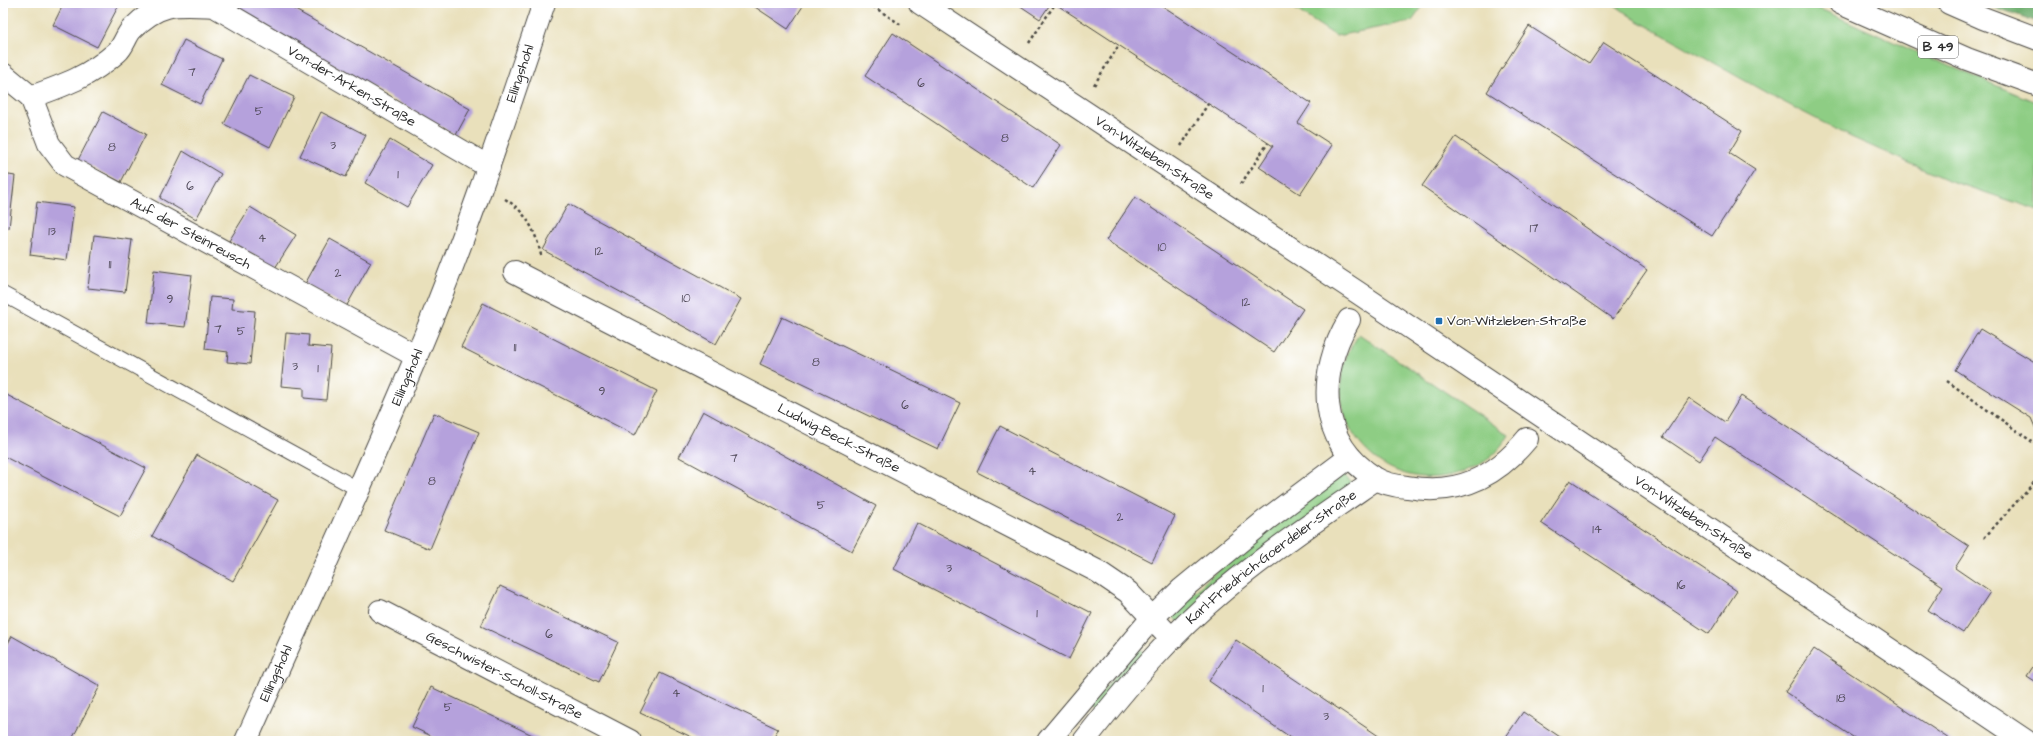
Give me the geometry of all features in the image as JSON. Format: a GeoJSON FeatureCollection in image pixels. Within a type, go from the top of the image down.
{"type":"FeatureCollection","features":[{"type":"Feature","properties":{"kind":"main road","name":"Ellingshohl"},"geometry":{"type":"LineString","coordinates":[[246,741],[416,356],[460,246],[489,167],[544,3]]}},
{"type":"Feature","properties":{"kind":"main road","name":"Von-Witzleben-Straße"},"geometry":{"type":"LineString","coordinates":[[920,3],[1357,292],[2026,741]]}},
{"type":"Feature","properties":{"kind":"main road","name":"B 49"},"geometry":{"type":"LineString","coordinates":[[1840,3],[1967,60],[2038,85]]}},
{"type":"Feature","properties":{"kind":"main road"},"geometry":{"type":"LineString","coordinates":[[1949,3],[2038,39]]}},
{"type":"Feature","properties":{"kind":"main road","name":"Von-der-Arken-Straße"},"geometry":{"type":"LineString","coordinates":[[31,97],[74,81],[93,70],[119,50],[131,30],[151,12],[178,4],[211,4],[489,167]]}},
{"type":"Feature","properties":{"kind":"main road","name":"Auf der Steinreusch"},"geometry":{"type":"LineString","coordinates":[[3,74],[31,97],[49,144],[65,165],[416,356]]}},
{"type":"Feature","properties":{"kind":"main road","name":"Ludwig-Beck-Straße"},"geometry":{"type":"LineString","coordinates":[[515,272],[1097,571],[1128,592],[1152,618]]}},
{"type":"Feature","properties":{"kind":"main road","name":"Karl-Friedrich-Goerdeler-Straße"},"geometry":{"type":"LineString","coordinates":[[1349,320],[1334,348],[1326,385],[1332,425],[1340,443],[1350,457],[1376,479],[1394,485],[1414,488],[1449,488],[1467,484],[1498,469],[1511,458],[1527,440]]}},
{"type":"Feature","properties":{"kind":"main road"},"geometry":{"type":"LineString","coordinates":[[1059,737],[1152,618],[1182,589],[1225,553],[1350,457]]}},
{"type":"Feature","properties":{"kind":"main road","name":"Karl-Friedrich-Goerdeler-Straße"},"geometry":{"type":"LineString","coordinates":[[1084,741],[1147,664],[1223,590],[1290,539],[1376,479]]}},
{"type":"Feature","properties":{"kind":"main road","name":"Geschwister-Scholl-Straße"},"geometry":{"type":"LineString","coordinates":[[380,611],[630,741]]}},
{"type":"Feature","properties":{"kind":"main road"},"geometry":{"type":"LineString","coordinates":[[1152,618],[1172,639]]}},
{"type":"Feature","properties":{"kind":"lane"},"geometry":{"type":"LineString","coordinates":[[3,294],[358,489]]}},
{"type":"Feature","properties":{"kind":"path"},"geometry":{"type":"LineString","coordinates":[[1027,46],[1055,4]]}},
{"type":"Feature","properties":{"kind":"path"},"geometry":{"type":"LineString","coordinates":[[1092,89],[1119,45]]}},
{"type":"Feature","properties":{"kind":"path"},"geometry":{"type":"LineString","coordinates":[[1180,148],[1208,104]]}},
{"type":"Feature","properties":{"kind":"path"},"geometry":{"type":"LineString","coordinates":[[1239,187],[1268,143]]}},
{"type":"Feature","properties":{"kind":"path"},"geometry":{"type":"LineString","coordinates":[[504,198],[514,204],[532,225],[542,262]]}},
{"type":"Feature","properties":{"kind":"path"},"geometry":{"type":"LineString","coordinates":[[1947,381],[2038,446]]}},
{"type":"Feature","properties":{"kind":"path"},"geometry":{"type":"LineString","coordinates":[[1984,538],[2038,478]]}},
{"type":"Feature","properties":{"kind":"green space"},"geometry":{"type":"Polygon","coordinates":[[[1286,3],[1425,3],[1412,21],[1336,36],[1286,3]]]}},
{"type":"Feature","properties":{"kind":"green space"},"geometry":{"type":"Polygon","coordinates":[[[1612,3],[1807,3],[1909,49],[2038,103],[2038,210],[1945,179],[1851,137],[1774,97],[1633,18],[1612,3]]]}},
{"type":"Feature","properties":{"kind":"green space"},"geometry":{"type":"Polygon","coordinates":[[[1986,3],[2038,3],[2038,22],[1992,6],[1986,3]]]}},
{"type":"Feature","properties":{"kind":"green space"},"geometry":{"type":"Polygon","coordinates":[[[1359,334],[1509,435],[1505,442],[1491,457],[1472,468],[1438,477],[1411,475],[1388,467],[1368,452],[1353,432],[1343,409],[1341,383],[1347,355],[1359,334]]]}},
{"type":"Feature","properties":{"kind":"green space"},"geometry":{"type":"Polygon","coordinates":[[[1343,474],[1352,483],[1179,623],[1171,615],[1211,576],[1343,474]]]}},
{"type":"Feature","properties":{"kind":"green space"},"geometry":{"type":"Polygon","coordinates":[[[1138,648],[1147,655],[1096,715],[1089,708],[1138,648]]]}},
{"type":"Feature","properties":{"kind":"building"},"geometry":{"type":"Polygon","coordinates":[[[64,3],[120,3],[97,47],[53,25],[64,3]]]}},
{"type":"Feature","properties":{"kind":"building"},"geometry":{"type":"Polygon","coordinates":[[[223,3],[283,3],[470,109],[456,135],[223,3]]]}},
{"type":"Feature","properties":{"kind":"building"},"geometry":{"type":"Polygon","coordinates":[[[749,3],[805,3],[788,29],[749,3]]]}},
{"type":"Feature","properties":{"kind":"building"},"geometry":{"type":"Polygon","coordinates":[[[1016,3],[1051,3],[1040,19],[1016,3]]]}},
{"type":"Feature","properties":{"kind":"building"},"geometry":{"type":"Polygon","coordinates":[[[1054,3],[1158,3],[1311,103],[1298,123],[1332,145],[1300,194],[1259,167],[1273,146],[1054,3]]]}},
{"type":"Feature","properties":{"kind":"building"},"geometry":{"type":"Polygon","coordinates":[[[1529,26],[1589,64],[1604,42],[1742,131],[1729,153],[1755,170],[1712,236],[1487,92],[1529,26]]]}},
{"type":"Feature","properties":{"kind":"building"},"geometry":{"type":"Polygon","coordinates":[[[893,33],[1061,145],[1033,188],[865,76],[893,33]]]}},
{"type":"Feature","properties":{"kind":"building"},"geometry":{"type":"Polygon","coordinates":[[[184,40],[222,59],[200,104],[162,85],[184,40]]]}},
{"type":"Feature","properties":{"kind":"building"},"geometry":{"type":"Polygon","coordinates":[[[249,75],[294,97],[270,147],[224,124],[249,75]]]}},
{"type":"Feature","properties":{"kind":"building"},"geometry":{"type":"Polygon","coordinates":[[[103,112],[146,134],[121,182],[78,160],[103,112]]]}},
{"type":"Feature","properties":{"kind":"building"},"geometry":{"type":"Polygon","coordinates":[[[321,112],[366,135],[346,177],[300,156],[321,112]]]}},
{"type":"Feature","properties":{"kind":"building"},"geometry":{"type":"Polygon","coordinates":[[[1456,137],[1647,270],[1613,319],[1422,186],[1456,137]]]}},
{"type":"Feature","properties":{"kind":"building"},"geometry":{"type":"Polygon","coordinates":[[[390,140],[432,165],[407,207],[365,183],[390,140]]]}},
{"type":"Feature","properties":{"kind":"building"},"geometry":{"type":"Polygon","coordinates":[[[183,151],[221,174],[196,219],[160,198],[183,151]]]}},
{"type":"Feature","properties":{"kind":"building"},"geometry":{"type":"Polygon","coordinates":[[[3,174],[15,176],[9,228],[3,227],[3,174]]]}},
{"type":"Feature","properties":{"kind":"building"},"geometry":{"type":"Polygon","coordinates":[[[1135,197],[1303,309],[1274,352],[1106,240],[1135,197]]]}},
{"type":"Feature","properties":{"kind":"building"},"geometry":{"type":"Polygon","coordinates":[[[37,202],[74,207],[67,260],[30,255],[37,202]]]}},
{"type":"Feature","properties":{"kind":"building"},"geometry":{"type":"Polygon","coordinates":[[[568,204],[741,299],[716,344],[543,250],[568,204]]]}},
{"type":"Feature","properties":{"kind":"building"},"geometry":{"type":"Polygon","coordinates":[[[250,207],[296,235],[275,268],[229,241],[250,207]]]}},
{"type":"Feature","properties":{"kind":"building"},"geometry":{"type":"Polygon","coordinates":[[[94,235],[132,240],[125,292],[88,288],[94,235]]]}},
{"type":"Feature","properties":{"kind":"building"},"geometry":{"type":"Polygon","coordinates":[[[330,239],[371,262],[346,307],[305,284],[330,239]]]}},
{"type":"Feature","properties":{"kind":"building"},"geometry":{"type":"Polygon","coordinates":[[[154,270],[192,275],[185,327],[148,323],[154,270]]]}},
{"type":"Feature","properties":{"kind":"building"},"geometry":{"type":"Polygon","coordinates":[[[210,297],[233,299],[232,309],[255,311],[250,364],[227,362],[228,352],[205,349],[210,297]]]}},
{"type":"Feature","properties":{"kind":"building"},"geometry":{"type":"Polygon","coordinates":[[[483,303],[657,391],[635,435],[461,347],[483,303]]]}},
{"type":"Feature","properties":{"kind":"building"},"geometry":{"type":"Polygon","coordinates":[[[782,317],[960,403],[938,449],[760,364],[782,317]]]}},
{"type":"Feature","properties":{"kind":"building"},"geometry":{"type":"Polygon","coordinates":[[[1980,329],[2038,364],[2038,434],[2031,418],[1955,370],[1980,329]]]}},
{"type":"Feature","properties":{"kind":"building"},"geometry":{"type":"Polygon","coordinates":[[[286,333],[309,335],[308,346],[331,348],[326,400],[304,398],[304,388],[281,386],[286,333]]]}},
{"type":"Feature","properties":{"kind":"building"},"geometry":{"type":"Polygon","coordinates":[[[3,393],[146,468],[120,516],[3,456],[3,393]]]}},
{"type":"Feature","properties":{"kind":"building"},"geometry":{"type":"Polygon","coordinates":[[[1741,396],[1969,546],[1955,568],[1990,592],[1963,633],[1928,610],[1943,586],[1715,437],[1699,461],[1663,437],[1689,398],[1725,422],[1741,396]]]}},
{"type":"Feature","properties":{"kind":"building"},"geometry":{"type":"Polygon","coordinates":[[[703,411],[876,506],[852,551],[679,457],[703,411]]]}},
{"type":"Feature","properties":{"kind":"building"},"geometry":{"type":"Polygon","coordinates":[[[434,413],[479,432],[430,549],[384,530],[434,413]]]}},
{"type":"Feature","properties":{"kind":"building"},"geometry":{"type":"Polygon","coordinates":[[[1000,426],[1175,516],[1152,562],[977,472],[1000,426]]]}},
{"type":"Feature","properties":{"kind":"building"},"geometry":{"type":"Polygon","coordinates":[[[197,455],[278,500],[233,581],[152,536],[197,455]]]}},
{"type":"Feature","properties":{"kind":"building"},"geometry":{"type":"Polygon","coordinates":[[[1570,480],[1737,591],[1709,634],[1541,523],[1570,480]]]}},
{"type":"Feature","properties":{"kind":"building"},"geometry":{"type":"Polygon","coordinates":[[[917,523],[1092,613],[1069,659],[894,569],[917,523]]]}},
{"type":"Feature","properties":{"kind":"building"},"geometry":{"type":"Polygon","coordinates":[[[500,586],[618,642],[599,682],[481,626],[500,586]]]}},
{"type":"Feature","properties":{"kind":"building"},"geometry":{"type":"Polygon","coordinates":[[[12,636],[100,686],[71,741],[3,741],[3,653],[12,636]]]}},
{"type":"Feature","properties":{"kind":"building"},"geometry":{"type":"Polygon","coordinates":[[[1236,640],[1386,741],[1296,741],[1290,737],[1209,681],[1236,640]]]}},
{"type":"Feature","properties":{"kind":"building"},"geometry":{"type":"Polygon","coordinates":[[[1814,649],[1952,741],[1859,741],[1785,692],[1814,649]]]}},
{"type":"Feature","properties":{"kind":"building"},"geometry":{"type":"Polygon","coordinates":[[[2038,659],[2038,683],[2027,676],[2038,659]]]}},
{"type":"Feature","properties":{"kind":"building"},"geometry":{"type":"Polygon","coordinates":[[[660,673],[778,729],[772,741],[700,741],[640,713],[660,673]]]}},
{"type":"Feature","properties":{"kind":"building"},"geometry":{"type":"Polygon","coordinates":[[[431,687],[545,741],[442,741],[412,727],[431,687]]]}},
{"type":"Feature","properties":{"kind":"building"},"geometry":{"type":"Polygon","coordinates":[[[1523,712],[1566,741],[1503,741],[1523,712]]]}},
{"type":"Feature","properties":{"kind":"place","name":"Von-Witzleben-Straße"},"geometry":{"type":"Point","coordinates":[1439,321]}}]}
